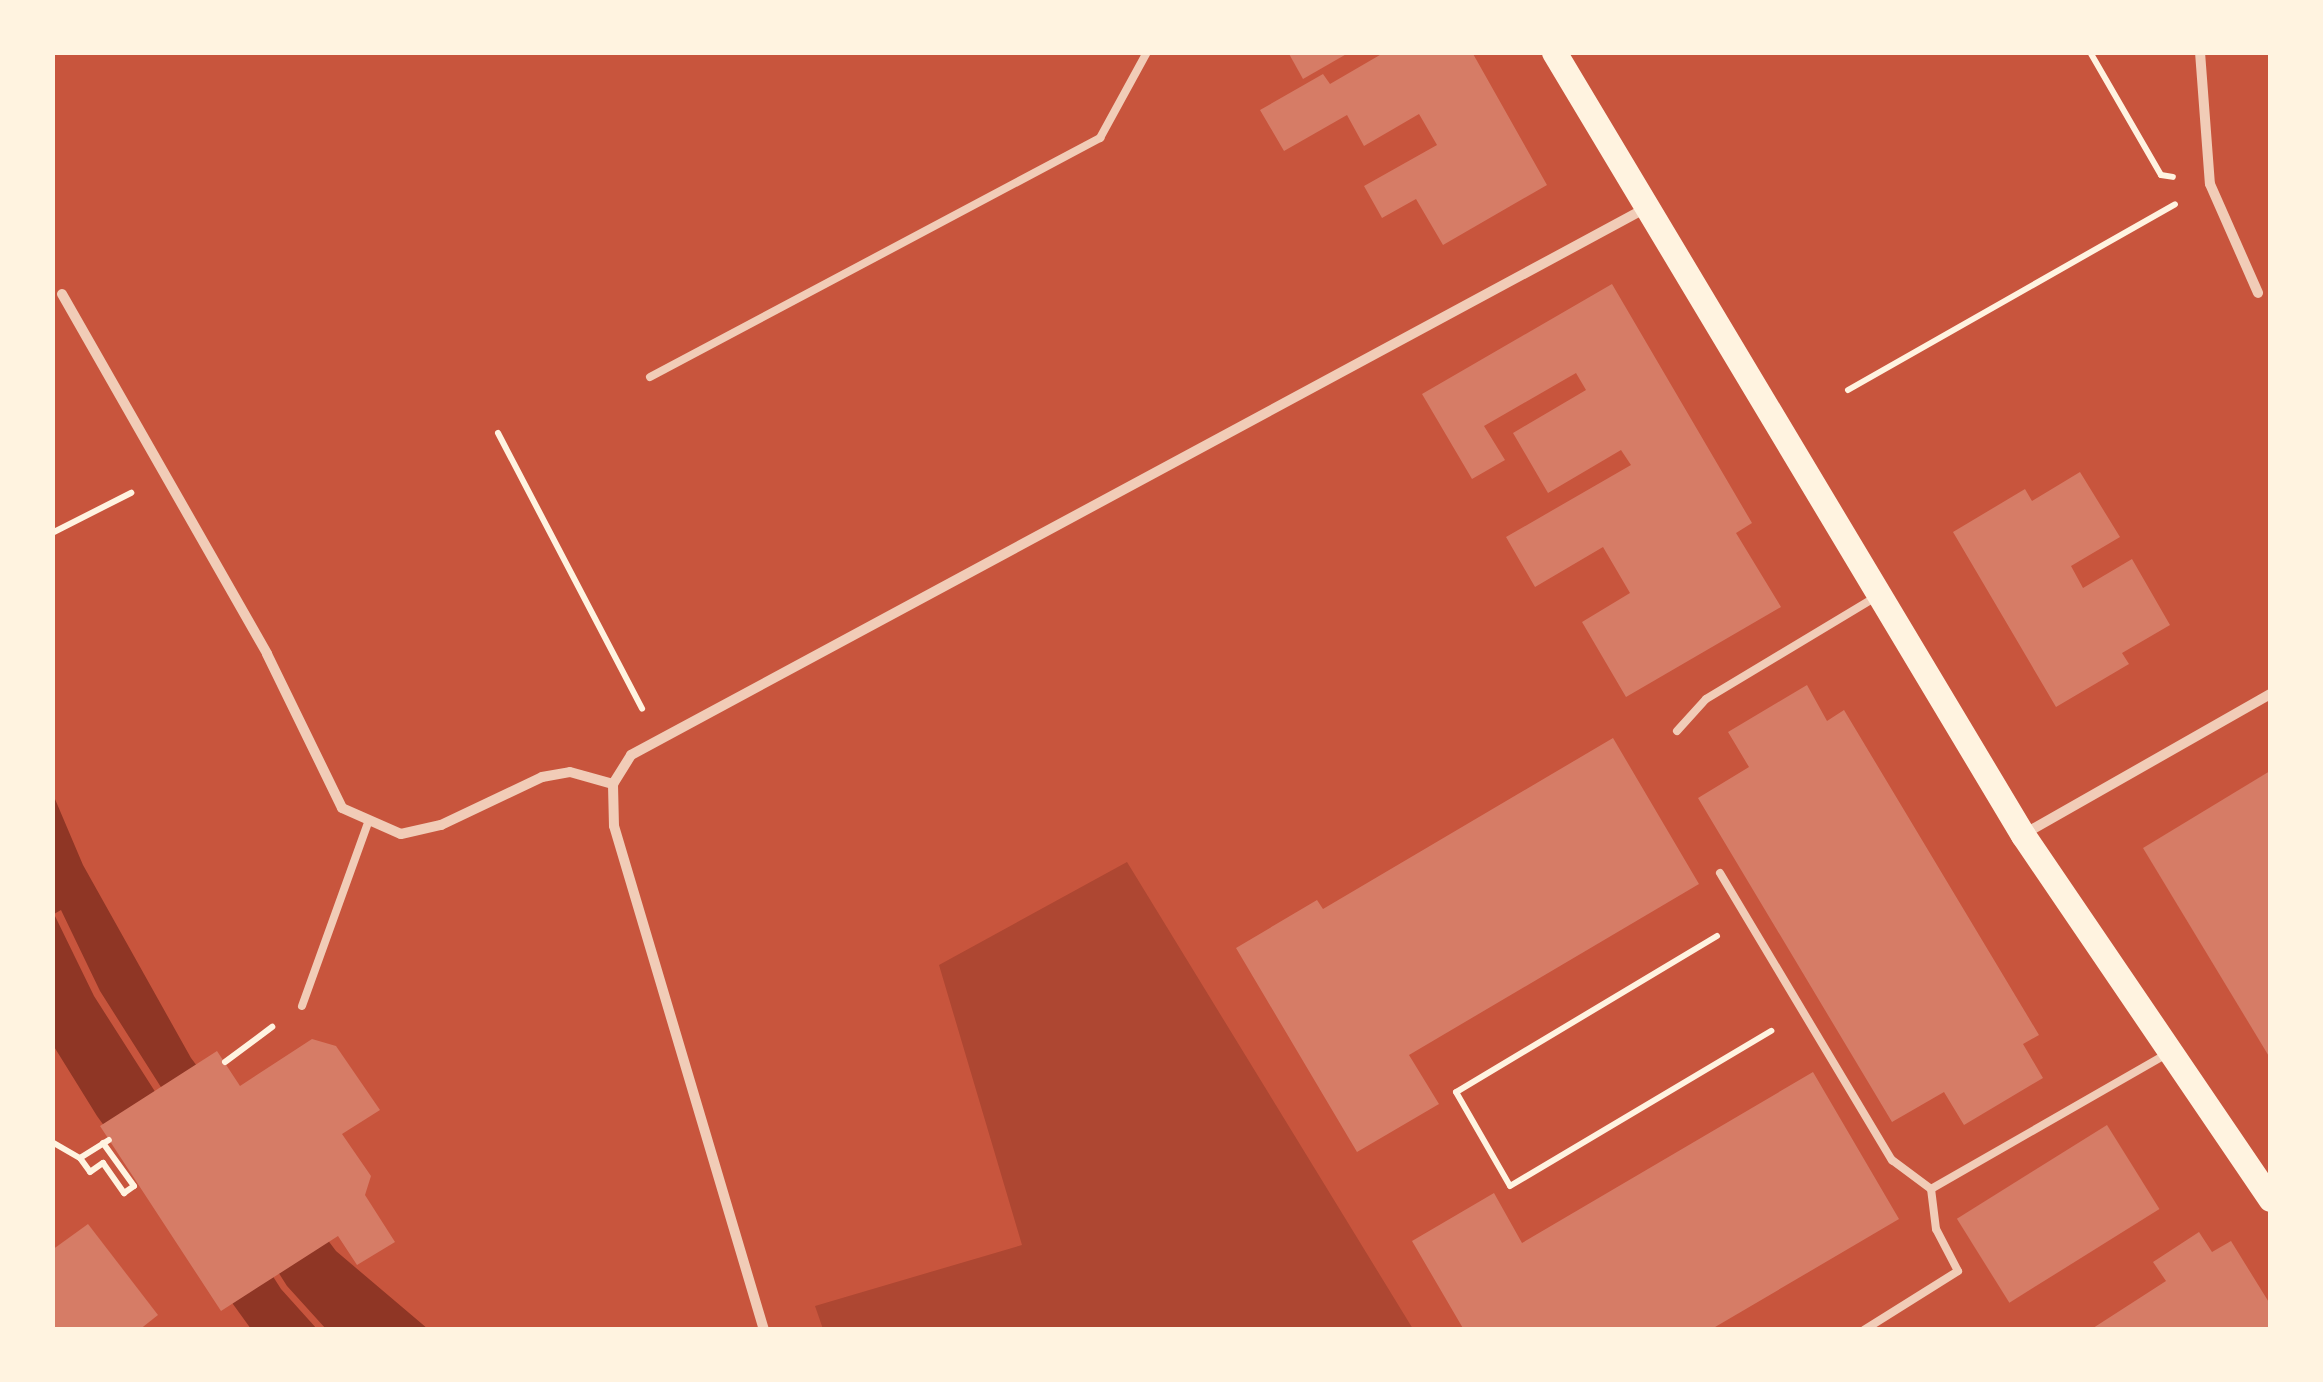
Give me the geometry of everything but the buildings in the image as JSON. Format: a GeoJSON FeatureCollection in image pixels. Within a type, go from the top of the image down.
{"type":"FeatureCollection","features":[{"type":"Feature","properties":{"kind":"main road"},"geometry":{"type":"LineString","coordinates":[[1554,52],[1644,209],[2023,835],[2270,1200]]}},
{"type":"Feature","properties":{"kind":"street"},"geometry":{"type":"LineString","coordinates":[[2200,52],[2210,184],[2258,293]]}},
{"type":"Feature","properties":{"kind":"street"},"geometry":{"type":"LineString","coordinates":[[764,1330],[632,898],[614,826],[613,784],[631,755],[1644,209]]}},
{"type":"Feature","properties":{"kind":"street"},"geometry":{"type":"LineString","coordinates":[[62,294],[168,474],[342,808],[368,823],[401,834],[441,825],[542,777],[570,772],[613,784]]}},
{"type":"Feature","properties":{"kind":"street"},"geometry":{"type":"LineString","coordinates":[[2023,835],[2270,694]]}},
{"type":"Feature","properties":{"kind":"lane"},"geometry":{"type":"LineString","coordinates":[[650,378],[1100,138],[1147,52]]}},
{"type":"Feature","properties":{"kind":"lane"},"geometry":{"type":"LineString","coordinates":[[1677,732],[1706,699],[1878,596]]}},
{"type":"Feature","properties":{"kind":"lane"},"geometry":{"type":"LineString","coordinates":[[302,1006],[368,823]]}},
{"type":"Feature","properties":{"kind":"lane"},"geometry":{"type":"LineString","coordinates":[[1720,872],[1892,1160],[1931,1189],[1936,1229],[1958,1271],[1864,1330]]}},
{"type":"Feature","properties":{"kind":"lane"},"geometry":{"type":"LineString","coordinates":[[1931,1189],[2169,1052]]}},
{"type":"Feature","properties":{"kind":"path"},"geometry":{"type":"LineString","coordinates":[[2090,52],[2160,174],[2210,184]]}},
{"type":"Feature","properties":{"kind":"path"},"geometry":{"type":"LineString","coordinates":[[1848,390],[2210,184]]}},
{"type":"Feature","properties":{"kind":"path"},"geometry":{"type":"LineString","coordinates":[[498,434],[656,742]]}},
{"type":"Feature","properties":{"kind":"path"},"geometry":{"type":"LineString","coordinates":[[52,532],[168,474]]}},
{"type":"Feature","properties":{"kind":"path"},"geometry":{"type":"LineString","coordinates":[[1748,918],[1456,1092],[1510,1186],[1805,1011]]}},
{"type":"Feature","properties":{"kind":"path"},"geometry":{"type":"LineString","coordinates":[[225,1062],[302,1006]]}},
{"type":"Feature","properties":{"kind":"path"},"geometry":{"type":"LineString","coordinates":[[52,1142],[80,1158],[90,1172],[103,1163],[124,1193],[134,1186],[106,1141],[80,1158]]}},
{"type":"Feature","properties":{"kind":"shaded area"},"geometry":{"type":"Polygon","coordinates":[[[52,792],[83,865],[191,1058],[336,1251],[428,1329],[326,1329],[287,1286],[100,991],[61,910],[54,914],[94,996],[281,1289],[317,1329],[251,1329],[97,1116],[53,1045],[52,792]]]}},
{"type":"Feature","properties":{"kind":"shaded area"},"geometry":{"type":"Polygon","coordinates":[[[1127,862],[1413,1329],[823,1329],[815,1306],[1022,1245],[939,965],[1127,862]]]}}]}
